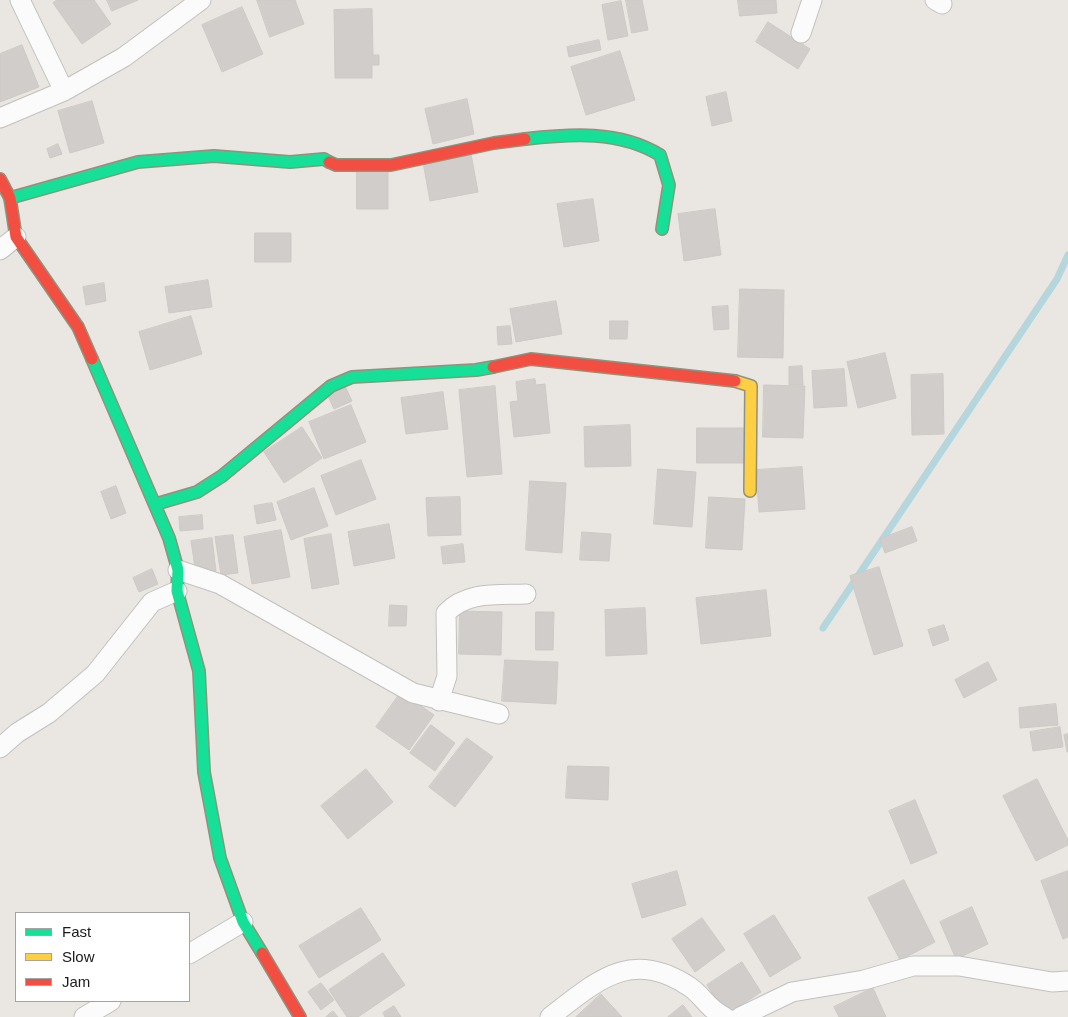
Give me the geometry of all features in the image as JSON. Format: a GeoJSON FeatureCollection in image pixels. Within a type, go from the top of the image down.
{"type":"FeatureCollection","features":[{"type":"Feature","properties":{"kind":"street"},"geometry":{"type":"LineString","coordinates":[[20,0],[64,91]]}},
{"type":"Feature","properties":{"kind":"street"},"geometry":{"type":"LineString","coordinates":[[0,118],[64,91],[124,56],[201,0]]}},
{"type":"Feature","properties":{"kind":"street"},"geometry":{"type":"LineString","coordinates":[[801,33],[812,0]]}},
{"type":"Feature","properties":{"kind":"street"},"geometry":{"type":"LineString","coordinates":[[10,198],[138,162],[214,156],[290,162],[324,160],[336,165],[391,165],[494,143],[545,136],[606,135],[644,145],[660,154],[670,185],[662,229]]}},
{"type":"Feature","properties":{"kind":"street"},"geometry":{"type":"LineString","coordinates":[[0,179],[10,198],[16,237],[78,327],[156,504],[169,538],[178,570],[177,591],[199,672],[204,772],[220,858],[243,922],[300,1017]]}},
{"type":"Feature","properties":{"kind":"street"},"geometry":{"type":"LineString","coordinates":[[0,250],[16,237]]}},
{"type":"Feature","properties":{"kind":"street"},"geometry":{"type":"LineString","coordinates":[[156,504],[197,492],[222,476],[331,386],[352,377],[476,370],[531,359],[728,379],[751,386],[750,491]]}},
{"type":"Feature","properties":{"kind":"street"},"geometry":{"type":"LineString","coordinates":[[178,570],[220,584],[413,693],[439,701],[499,714]]}},
{"type":"Feature","properties":{"kind":"street"},"geometry":{"type":"LineString","coordinates":[[0,748],[17,733],[49,713],[95,674],[152,602],[177,591]]}},
{"type":"Feature","properties":{"kind":"street"},"geometry":{"type":"LineString","coordinates":[[439,701],[447,676],[446,613],[455,604],[467,597],[526,594]]}},
{"type":"Feature","properties":{"kind":"street"},"geometry":{"type":"LineString","coordinates":[[190,953],[243,922]]}},
{"type":"Feature","properties":{"kind":"street"},"geometry":{"type":"LineString","coordinates":[[740,1017],[792,992],[864,980],[914,966],[959,966],[1052,982],[1068,981]]}},
{"type":"Feature","properties":{"kind":"street"},"geometry":{"type":"LineString","coordinates":[[550,1017],[596,981],[625,969],[664,972],[692,989],[713,1012],[725,1017]]}},
{"type":"Feature","properties":{"kind":"street"},"geometry":{"type":"LineString","coordinates":[[84,1017],[109,1002]]}},
{"type":"Feature","properties":{"kind":"building"},"geometry":{"type":"Polygon","coordinates":[[[57,0],[94,0],[111,24],[82,44],[53,3],[57,0]]]}},
{"type":"Feature","properties":{"kind":"building"},"geometry":{"type":"Polygon","coordinates":[[[107,0],[138,0],[112,11],[107,0]]]}},
{"type":"Feature","properties":{"kind":"building"},"geometry":{"type":"Polygon","coordinates":[[[257,0],[295,0],[304,24],[270,37],[257,0]]]}},
{"type":"Feature","properties":{"kind":"building"},"geometry":{"type":"Polygon","coordinates":[[[626,0],[642,0],[648,30],[632,33],[626,0]]]}},
{"type":"Feature","properties":{"kind":"building"},"geometry":{"type":"Polygon","coordinates":[[[738,0],[776,0],[777,13],[740,16],[738,0]]]}},
{"type":"Feature","properties":{"kind":"building"},"geometry":{"type":"Polygon","coordinates":[[[621,1],[628,36],[608,40],[602,5],[621,1]]]}},
{"type":"Feature","properties":{"kind":"building"},"geometry":{"type":"Polygon","coordinates":[[[242,7],[263,54],[222,72],[202,25],[242,7]]]}},
{"type":"Feature","properties":{"kind":"building"},"geometry":{"type":"Polygon","coordinates":[[[372,9],[373,55],[379,55],[379,65],[372,65],[372,78],[335,78],[334,10],[372,9]]]}},
{"type":"Feature","properties":{"kind":"building"},"geometry":{"type":"Polygon","coordinates":[[[768,22],[810,49],[798,69],[756,42],[768,22]]]}},
{"type":"Feature","properties":{"kind":"building"},"geometry":{"type":"Polygon","coordinates":[[[599,40],[601,50],[569,57],[567,47],[599,40]]]}},
{"type":"Feature","properties":{"kind":"building"},"geometry":{"type":"Polygon","coordinates":[[[22,45],[39,87],[0,102],[0,54],[22,45]]]}},
{"type":"Feature","properties":{"kind":"building"},"geometry":{"type":"Polygon","coordinates":[[[620,51],[635,100],[586,115],[571,67],[620,51]]]}},
{"type":"Feature","properties":{"kind":"building"},"geometry":{"type":"Polygon","coordinates":[[[726,92],[732,121],[712,126],[706,97],[726,92]]]}},
{"type":"Feature","properties":{"kind":"building"},"geometry":{"type":"Polygon","coordinates":[[[467,99],[474,134],[433,144],[425,109],[467,99]]]}},
{"type":"Feature","properties":{"kind":"building"},"geometry":{"type":"Polygon","coordinates":[[[92,101],[104,143],[70,153],[58,111],[92,101]]]}},
{"type":"Feature","properties":{"kind":"building"},"geometry":{"type":"Polygon","coordinates":[[[58,144],[62,154],[50,158],[47,149],[58,144]]]}},
{"type":"Feature","properties":{"kind":"building"},"geometry":{"type":"Polygon","coordinates":[[[471,154],[478,192],[430,201],[423,162],[471,154]]]}},
{"type":"Feature","properties":{"kind":"building"},"geometry":{"type":"Polygon","coordinates":[[[357,170],[388,170],[388,209],[357,209],[357,170]]]}},
{"type":"Feature","properties":{"kind":"building"},"geometry":{"type":"Polygon","coordinates":[[[593,199],[599,241],[564,247],[557,204],[593,199]]]}},
{"type":"Feature","properties":{"kind":"building"},"geometry":{"type":"Polygon","coordinates":[[[715,209],[721,255],[684,261],[678,214],[715,209]]]}},
{"type":"Feature","properties":{"kind":"building"},"geometry":{"type":"Polygon","coordinates":[[[255,233],[291,233],[291,262],[255,262],[255,233]]]}},
{"type":"Feature","properties":{"kind":"building"},"geometry":{"type":"Polygon","coordinates":[[[208,280],[212,307],[169,313],[165,287],[208,280]]]}},
{"type":"Feature","properties":{"kind":"building"},"geometry":{"type":"Polygon","coordinates":[[[104,283],[106,301],[86,305],[83,287],[104,283]]]}},
{"type":"Feature","properties":{"kind":"building"},"geometry":{"type":"Polygon","coordinates":[[[740,289],[784,290],[783,358],[738,357],[740,289]]]}},
{"type":"Feature","properties":{"kind":"building"},"geometry":{"type":"Polygon","coordinates":[[[556,301],[562,334],[516,342],[510,309],[556,301]]]}},
{"type":"Feature","properties":{"kind":"building"},"geometry":{"type":"Polygon","coordinates":[[[728,306],[729,329],[714,330],[712,307],[728,306]]]}},
{"type":"Feature","properties":{"kind":"building"},"geometry":{"type":"Polygon","coordinates":[[[191,316],[202,354],[150,370],[139,332],[191,316]]]}},
{"type":"Feature","properties":{"kind":"building"},"geometry":{"type":"Polygon","coordinates":[[[610,321],[628,321],[627,339],[610,339],[610,321]]]}},
{"type":"Feature","properties":{"kind":"building"},"geometry":{"type":"Polygon","coordinates":[[[510,326],[512,344],[498,345],[497,327],[510,326]]]}},
{"type":"Feature","properties":{"kind":"building"},"geometry":{"type":"Polygon","coordinates":[[[885,353],[896,398],[858,408],[847,362],[885,353]]]}},
{"type":"Feature","properties":{"kind":"building"},"geometry":{"type":"Polygon","coordinates":[[[802,366],[803,385],[789,385],[789,367],[802,366]]]}},
{"type":"Feature","properties":{"kind":"building"},"geometry":{"type":"Polygon","coordinates":[[[844,369],[847,406],[814,408],[812,371],[844,369]]]}},
{"type":"Feature","properties":{"kind":"building"},"geometry":{"type":"Polygon","coordinates":[[[943,374],[944,434],[912,435],[911,375],[943,374]]]}},
{"type":"Feature","properties":{"kind":"building"},"geometry":{"type":"Polygon","coordinates":[[[535,379],[536,385],[545,384],[550,433],[514,437],[510,402],[518,401],[516,382],[535,379]]]}},
{"type":"Feature","properties":{"kind":"building"},"geometry":{"type":"Polygon","coordinates":[[[764,385],[805,386],[803,438],[763,437],[764,385]]]}},
{"type":"Feature","properties":{"kind":"building"},"geometry":{"type":"Polygon","coordinates":[[[345,386],[352,401],[334,409],[327,394],[345,386]]]}},
{"type":"Feature","properties":{"kind":"building"},"geometry":{"type":"Polygon","coordinates":[[[495,386],[502,474],[467,477],[459,390],[495,386]]]}},
{"type":"Feature","properties":{"kind":"building"},"geometry":{"type":"Polygon","coordinates":[[[443,392],[448,429],[406,434],[401,398],[443,392]]]}},
{"type":"Feature","properties":{"kind":"building"},"geometry":{"type":"Polygon","coordinates":[[[351,405],[366,442],[324,459],[309,422],[351,405]]]}},
{"type":"Feature","properties":{"kind":"building"},"geometry":{"type":"Polygon","coordinates":[[[630,425],[631,466],[585,467],[584,427],[630,425]]]}},
{"type":"Feature","properties":{"kind":"building"},"geometry":{"type":"Polygon","coordinates":[[[302,427],[322,458],[284,483],[264,452],[302,427]]]}},
{"type":"Feature","properties":{"kind":"building"},"geometry":{"type":"Polygon","coordinates":[[[697,428],[747,428],[747,463],[697,463],[697,428]]]}},
{"type":"Feature","properties":{"kind":"building"},"geometry":{"type":"Polygon","coordinates":[[[361,460],[376,499],[336,515],[321,476],[361,460]]]}},
{"type":"Feature","properties":{"kind":"building"},"geometry":{"type":"Polygon","coordinates":[[[802,467],[805,509],[759,512],[756,470],[802,467]]]}},
{"type":"Feature","properties":{"kind":"building"},"geometry":{"type":"Polygon","coordinates":[[[658,469],[696,472],[692,527],[654,524],[658,469]]]}},
{"type":"Feature","properties":{"kind":"building"},"geometry":{"type":"Polygon","coordinates":[[[530,481],[566,483],[562,553],[526,550],[530,481]]]}},
{"type":"Feature","properties":{"kind":"building"},"geometry":{"type":"Polygon","coordinates":[[[116,486],[126,513],[111,519],[101,492],[116,486]]]}},
{"type":"Feature","properties":{"kind":"building"},"geometry":{"type":"Polygon","coordinates":[[[314,488],[328,526],[291,540],[277,502],[314,488]]]}},
{"type":"Feature","properties":{"kind":"building"},"geometry":{"type":"Polygon","coordinates":[[[460,497],[461,535],[428,536],[426,498],[460,497]]]}},
{"type":"Feature","properties":{"kind":"building"},"geometry":{"type":"Polygon","coordinates":[[[709,497],[745,499],[742,550],[706,548],[709,497]]]}},
{"type":"Feature","properties":{"kind":"building"},"geometry":{"type":"Polygon","coordinates":[[[272,503],[276,520],[257,524],[254,506],[272,503]]]}},
{"type":"Feature","properties":{"kind":"building"},"geometry":{"type":"Polygon","coordinates":[[[202,515],[203,529],[180,531],[179,517],[202,515]]]}},
{"type":"Feature","properties":{"kind":"building"},"geometry":{"type":"Polygon","coordinates":[[[389,524],[395,558],[354,566],[348,532],[389,524]]]}},
{"type":"Feature","properties":{"kind":"building"},"geometry":{"type":"Polygon","coordinates":[[[912,527],[917,541],[885,553],[880,539],[912,527]]]}},
{"type":"Feature","properties":{"kind":"building"},"geometry":{"type":"Polygon","coordinates":[[[281,530],[290,577],[252,584],[244,537],[281,530]]]}},
{"type":"Feature","properties":{"kind":"building"},"geometry":{"type":"Polygon","coordinates":[[[582,532],[611,534],[609,561],[580,560],[582,532]]]}},
{"type":"Feature","properties":{"kind":"building"},"geometry":{"type":"Polygon","coordinates":[[[331,534],[339,584],[312,589],[304,539],[331,534]]]}},
{"type":"Feature","properties":{"kind":"building"},"geometry":{"type":"Polygon","coordinates":[[[233,535],[238,573],[221,575],[215,537],[233,535]]]}},
{"type":"Feature","properties":{"kind":"building"},"geometry":{"type":"Polygon","coordinates":[[[212,538],[216,571],[196,574],[191,541],[212,538]]]}},
{"type":"Feature","properties":{"kind":"building"},"geometry":{"type":"Polygon","coordinates":[[[463,544],[465,562],[443,564],[441,547],[463,544]]]}},
{"type":"Feature","properties":{"kind":"building"},"geometry":{"type":"Polygon","coordinates":[[[879,567],[903,646],[874,655],[850,576],[879,567]]]}},
{"type":"Feature","properties":{"kind":"building"},"geometry":{"type":"Polygon","coordinates":[[[152,569],[158,584],[139,592],[133,578],[152,569]]]}},
{"type":"Feature","properties":{"kind":"building"},"geometry":{"type":"Polygon","coordinates":[[[766,590],[771,636],[701,644],[696,598],[766,590]]]}},
{"type":"Feature","properties":{"kind":"building"},"geometry":{"type":"Polygon","coordinates":[[[390,605],[407,606],[406,626],[389,626],[390,605]]]}},
{"type":"Feature","properties":{"kind":"building"},"geometry":{"type":"Polygon","coordinates":[[[645,608],[647,654],[606,656],[605,610],[645,608]]]}},
{"type":"Feature","properties":{"kind":"building"},"geometry":{"type":"Polygon","coordinates":[[[460,611],[502,612],[501,655],[459,654],[460,611]]]}},
{"type":"Feature","properties":{"kind":"building"},"geometry":{"type":"Polygon","coordinates":[[[536,612],[554,612],[553,650],[536,650],[536,612]]]}},
{"type":"Feature","properties":{"kind":"building"},"geometry":{"type":"Polygon","coordinates":[[[944,625],[949,640],[933,646],[928,630],[944,625]]]}},
{"type":"Feature","properties":{"kind":"building"},"geometry":{"type":"Polygon","coordinates":[[[505,660],[558,662],[556,704],[502,701],[505,660]]]}},
{"type":"Feature","properties":{"kind":"building"},"geometry":{"type":"Polygon","coordinates":[[[988,662],[997,680],[964,698],[955,680],[988,662]]]}},
{"type":"Feature","properties":{"kind":"building"},"geometry":{"type":"Polygon","coordinates":[[[401,692],[434,715],[409,750],[376,727],[401,692]]]}},
{"type":"Feature","properties":{"kind":"building"},"geometry":{"type":"Polygon","coordinates":[[[1056,704],[1058,725],[1020,728],[1019,708],[1056,704]]]}},
{"type":"Feature","properties":{"kind":"building"},"geometry":{"type":"Polygon","coordinates":[[[431,725],[455,743],[435,771],[410,753],[431,725]]]}},
{"type":"Feature","properties":{"kind":"building"},"geometry":{"type":"Polygon","coordinates":[[[1060,727],[1063,747],[1033,751],[1030,732],[1060,727]]]}},
{"type":"Feature","properties":{"kind":"building"},"geometry":{"type":"Polygon","coordinates":[[[1068,734],[1068,752],[1067,752],[1064,735],[1068,734]]]}},
{"type":"Feature","properties":{"kind":"building"},"geometry":{"type":"Polygon","coordinates":[[[467,738],[493,757],[455,807],[429,787],[467,738]]]}},
{"type":"Feature","properties":{"kind":"building"},"geometry":{"type":"Polygon","coordinates":[[[568,766],[609,767],[608,800],[566,798],[568,766]]]}},
{"type":"Feature","properties":{"kind":"building"},"geometry":{"type":"Polygon","coordinates":[[[366,769],[393,802],[348,839],[321,806],[366,769]]]}},
{"type":"Feature","properties":{"kind":"building"},"geometry":{"type":"Polygon","coordinates":[[[1037,779],[1068,840],[1068,845],[1036,861],[1003,796],[1037,779]]]}},
{"type":"Feature","properties":{"kind":"building"},"geometry":{"type":"Polygon","coordinates":[[[915,800],[937,853],[911,864],[889,811],[915,800]]]}},
{"type":"Feature","properties":{"kind":"building"},"geometry":{"type":"Polygon","coordinates":[[[677,871],[686,905],[642,918],[632,884],[677,871]]]}},
{"type":"Feature","properties":{"kind":"building"},"geometry":{"type":"Polygon","coordinates":[[[1068,871],[1068,937],[1063,939],[1041,881],[1068,871]]]}},
{"type":"Feature","properties":{"kind":"building"},"geometry":{"type":"Polygon","coordinates":[[[904,880],[935,942],[900,960],[868,898],[904,880]]]}},
{"type":"Feature","properties":{"kind":"building"},"geometry":{"type":"Polygon","coordinates":[[[972,907],[988,944],[956,959],[940,922],[972,907]]]}},
{"type":"Feature","properties":{"kind":"building"},"geometry":{"type":"Polygon","coordinates":[[[361,908],[381,940],[319,978],[299,946],[361,908]]]}},
{"type":"Feature","properties":{"kind":"building"},"geometry":{"type":"Polygon","coordinates":[[[774,915],[801,958],[770,977],[744,934],[774,915]]]}},
{"type":"Feature","properties":{"kind":"building"},"geometry":{"type":"Polygon","coordinates":[[[702,918],[725,950],[695,972],[672,939],[702,918]]]}},
{"type":"Feature","properties":{"kind":"building"},"geometry":{"type":"Polygon","coordinates":[[[383,953],[405,985],[358,1017],[347,1017],[329,990],[383,953]]]}},
{"type":"Feature","properties":{"kind":"building"},"geometry":{"type":"Polygon","coordinates":[[[742,962],[761,992],[726,1015],[707,985],[742,962]]]}},
{"type":"Feature","properties":{"kind":"building"},"geometry":{"type":"Polygon","coordinates":[[[321,983],[334,1000],[321,1010],[308,992],[321,983]]]}},
{"type":"Feature","properties":{"kind":"building"},"geometry":{"type":"Polygon","coordinates":[[[873,988],[886,1017],[839,1017],[834,1007],[873,988]]]}},
{"type":"Feature","properties":{"kind":"building"},"geometry":{"type":"Polygon","coordinates":[[[601,994],[622,1017],[576,1017],[601,994]]]}},
{"type":"Feature","properties":{"kind":"building"},"geometry":{"type":"Polygon","coordinates":[[[683,1005],[692,1017],[668,1017],[683,1005]]]}},
{"type":"Feature","properties":{"kind":"building"},"geometry":{"type":"Polygon","coordinates":[[[394,1006],[401,1017],[385,1017],[383,1013],[394,1006]]]}},
{"type":"Feature","properties":{"kind":"building"},"geometry":{"type":"Polygon","coordinates":[[[333,1011],[338,1017],[326,1017],[333,1011]]]}},
{"type":"Feature","properties":{"kind":"waterway"},"geometry":{"type":"LineString","coordinates":[[823,628],[1057,279],[1068,255]]}},
{"type":"Feature","properties":{"kind":"traffic: fast"},"geometry":{"type":"LineString","coordinates":[[525,139],[577,135],[611,138],[628,141],[660,155],[669,185],[662,229]]}},
{"type":"Feature","properties":{"kind":"traffic: fast"},"geometry":{"type":"LineString","coordinates":[[10,198],[138,162],[214,156],[290,162],[324,159],[329,162]]}},
{"type":"Feature","properties":{"kind":"traffic: fast"},"geometry":{"type":"LineString","coordinates":[[92,359],[169,538],[178,570],[177,591],[199,671],[204,772],[220,858],[243,922],[262,953]]}},
{"type":"Feature","properties":{"kind":"traffic: fast"},"geometry":{"type":"LineString","coordinates":[[156,504],[197,492],[222,476],[331,386],[352,377],[476,370],[493,367]]}},
{"type":"Feature","properties":{"kind":"traffic: slow"},"geometry":{"type":"LineString","coordinates":[[735,381],[751,386],[750,491]]}},
{"type":"Feature","properties":{"kind":"traffic: jam"},"geometry":{"type":"LineString","coordinates":[[329,162],[336,165],[391,165],[494,143],[525,139]]}},
{"type":"Feature","properties":{"kind":"traffic: jam"},"geometry":{"type":"LineString","coordinates":[[0,179],[10,198],[16,237],[78,327],[92,359]]}},
{"type":"Feature","properties":{"kind":"traffic: jam"},"geometry":{"type":"LineString","coordinates":[[493,367],[531,359],[735,381]]}},
{"type":"Feature","properties":{"kind":"traffic: jam"},"geometry":{"type":"LineString","coordinates":[[262,953],[300,1017]]}}]}
